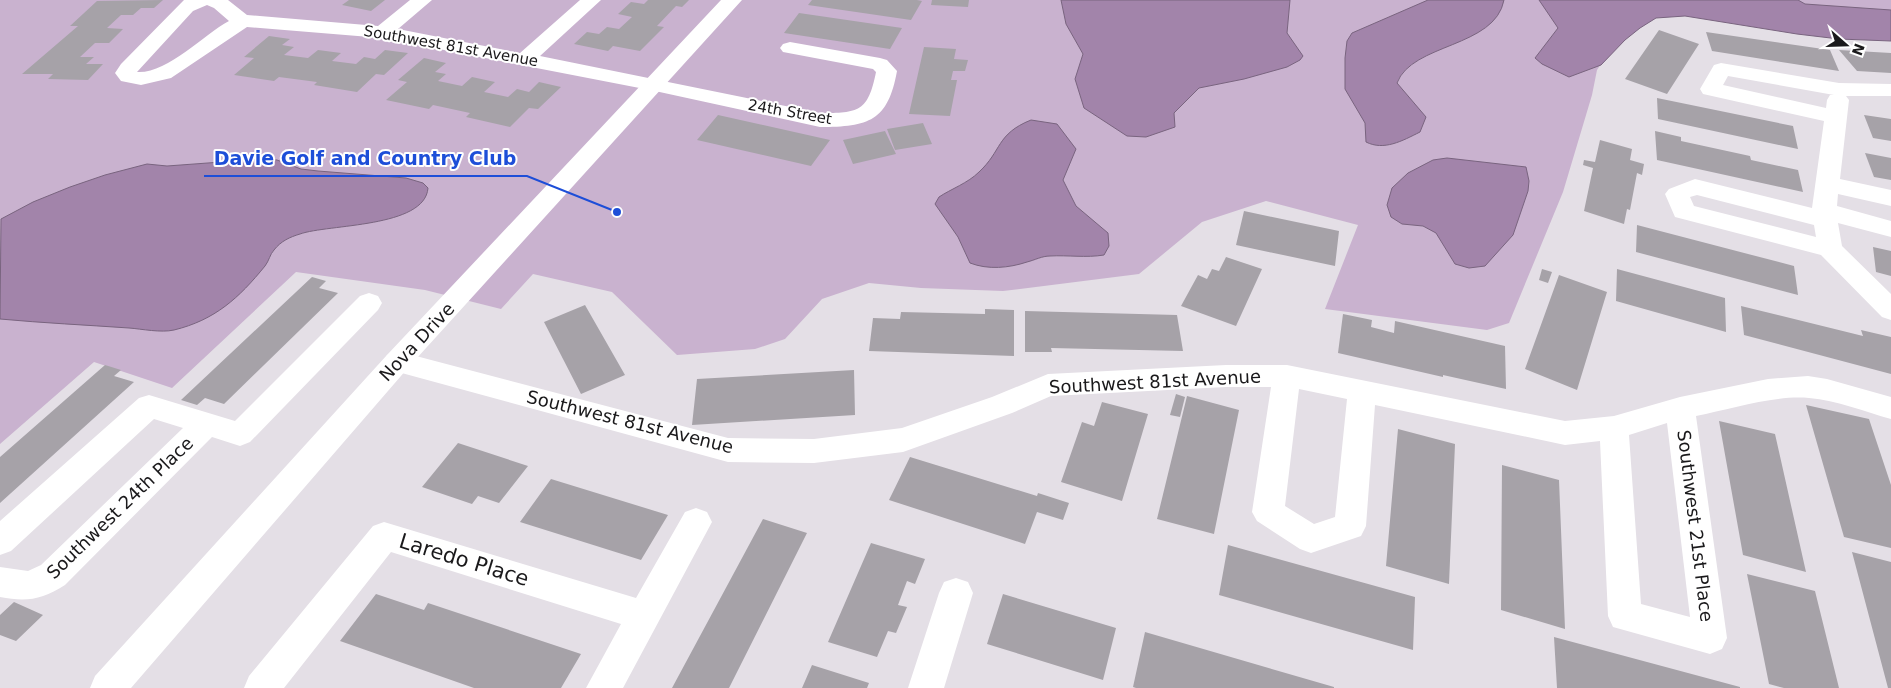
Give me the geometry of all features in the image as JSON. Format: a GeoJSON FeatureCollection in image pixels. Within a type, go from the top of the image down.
{"type":"FeatureCollection","features":[{"type":"Feature","properties":{"kind":"street"},"geometry":{"type":"LineString","coordinates":[[203,0],[197,0],[186,7],[128,68],[126,73],[128,77],[144,79],[164,74],[213,39],[244,21]]}},
{"type":"Feature","properties":{"kind":"street"},"geometry":{"type":"LineString","coordinates":[[211,0],[224,4],[235,18],[244,21]]}},
{"type":"Feature","properties":{"kind":"street"},"geometry":{"type":"LineString","coordinates":[[382,32],[422,0]]}},
{"type":"Feature","properties":{"kind":"street"},"geometry":{"type":"LineString","coordinates":[[525,59],[590,0]]}},
{"type":"Feature","properties":{"kind":"street","name":"Nova Drive"},"geometry":{"type":"LineString","coordinates":[[108,688],[397,362],[732,0]]}},
{"type":"Feature","properties":{"kind":"street","name":"Southwest 81st Avenue"},"geometry":{"type":"LineString","coordinates":[[244,21],[382,32],[655,84]]}},
{"type":"Feature","properties":{"kind":"street","name":"24th Street"},"geometry":{"type":"LineString","coordinates":[[655,84],[820,120],[841,120],[867,114],[880,100],[887,71],[880,64],[790,48]]}},
{"type":"Feature","properties":{"kind":"street"},"geometry":{"type":"LineString","coordinates":[[1836,117],[1711,89],[1721,69],[1839,89],[1888,91]]}},
{"type":"Feature","properties":{"kind":"street"},"geometry":{"type":"LineString","coordinates":[[1830,249],[1825,216],[1839,89]]}},
{"type":"Feature","properties":{"kind":"street"},"geometry":{"type":"LineString","coordinates":[[1828,184],[1891,198]]}},
{"type":"Feature","properties":{"kind":"street"},"geometry":{"type":"LineString","coordinates":[[1891,229],[1695,187],[1676,194],[1684,211],[1830,249],[1891,310]]}},
{"type":"Feature","properties":{"kind":"street","name":"Southwest 24th Place"},"geometry":{"type":"LineString","coordinates":[[0,541],[149,406],[240,434],[369,303]]}},
{"type":"Feature","properties":{"kind":"street","name":"Southwest 81st Avenue"},"geometry":{"type":"LineString","coordinates":[[397,362],[728,450],[814,451],[903,440],[1002,405],[1048,385],[1287,376],[1565,433],[1614,428],[1680,408],[1768,390],[1808,387],[1827,390],[1891,408]]}},
{"type":"Feature","properties":{"kind":"street"},"geometry":{"type":"LineString","coordinates":[[1287,376],[1268,512],[1311,539],[1350,526],[1362,390]]}},
{"type":"Feature","properties":{"kind":"street","name":"Southwest 21st Place"},"geometry":{"type":"LineString","coordinates":[[1614,428],[1625,616],[1710,638],[1680,408]]}},
{"type":"Feature","properties":{"kind":"street","name":"Southwest 24th Place"},"geometry":{"type":"LineString","coordinates":[[0,582],[20,587],[42,582],[53,575],[206,423]]}},
{"type":"Feature","properties":{"kind":"street"},"geometry":{"type":"LineString","coordinates":[[604,688],[696,522]]}},
{"type":"Feature","properties":{"kind":"street","name":"Laredo Place"},"geometry":{"type":"LineString","coordinates":[[262,688],[384,536],[644,616]]}},
{"type":"Feature","properties":{"kind":"street"},"geometry":{"type":"LineString","coordinates":[[934,686],[956,593]]}},
{"type":"Feature","properties":{"kind":"shaded area"},"geometry":{"type":"Polygon","coordinates":[[[0,0],[1616,0],[1631,18],[1597,70],[1592,95],[1563,192],[1509,323],[1487,330],[1325,309],[1358,225],[1266,201],[1202,222],[1139,274],[1003,291],[921,288],[869,283],[822,299],[785,339],[755,349],[677,355],[612,292],[533,274],[501,309],[425,290],[296,272],[172,388],[94,362],[0,444],[0,0]]]}},
{"type":"Feature","properties":{"kind":"shaded area"},"geometry":{"type":"Polygon","coordinates":[[[1061,0],[1290,0],[1287,33],[1303,56],[1300,60],[1287,67],[1244,79],[1199,88],[1174,113],[1175,127],[1146,137],[1127,136],[1084,108],[1075,79],[1083,54],[1066,24],[1061,0]]]}},
{"type":"Feature","properties":{"kind":"shaded area"},"geometry":{"type":"Polygon","coordinates":[[[1428,0],[1504,0],[1497,16],[1486,28],[1419,60],[1406,70],[1397,83],[1426,117],[1420,132],[1393,144],[1373,145],[1366,142],[1365,123],[1345,89],[1347,41],[1352,33],[1428,0]]]}},
{"type":"Feature","properties":{"kind":"shaded area"},"geometry":{"type":"Polygon","coordinates":[[[1539,0],[1798,0],[1805,4],[1891,10],[1891,41],[1839,39],[1797,34],[1685,16],[1656,18],[1625,40],[1601,65],[1569,77],[1542,64],[1535,58],[1558,28],[1539,0]]]}},
{"type":"Feature","properties":{"kind":"shaded area"},"geometry":{"type":"Polygon","coordinates":[[[1620,0],[1891,0],[1891,27],[1620,0]]]}},
{"type":"Feature","properties":{"kind":"shaded area"},"geometry":{"type":"Polygon","coordinates":[[[1031,120],[1057,124],[1076,149],[1063,180],[1076,206],[1108,233],[1109,246],[1104,255],[1097,256],[1047,256],[1006,267],[984,267],[970,263],[958,237],[935,204],[939,197],[975,176],[1011,131],[1031,120]]]}},
{"type":"Feature","properties":{"kind":"shaded area"},"geometry":{"type":"Polygon","coordinates":[[[1447,158],[1526,167],[1529,181],[1528,191],[1513,235],[1485,266],[1469,268],[1455,264],[1436,233],[1423,226],[1402,224],[1391,217],[1387,205],[1392,188],[1408,173],[1433,160],[1447,158]]]}},
{"type":"Feature","properties":{"kind":"shaded area"},"geometry":{"type":"Polygon","coordinates":[[[262,159],[277,160],[301,169],[406,178],[423,183],[428,188],[423,201],[411,211],[373,222],[313,231],[296,235],[286,240],[271,253],[265,266],[236,298],[214,314],[189,326],[169,331],[157,331],[0,319],[1,219],[33,202],[70,187],[147,164],[167,166],[262,159]]]}},
{"type":"Feature","properties":{"kind":"building"},"geometry":{"type":"Polygon","coordinates":[[[163,0],[154,8],[141,8],[133,15],[121,15],[107,28],[123,29],[109,43],[95,43],[80,57],[94,57],[86,64],[103,64],[88,80],[48,79],[53,74],[22,74],[78,26],[70,26],[97,1],[163,0]]]}},
{"type":"Feature","properties":{"kind":"building"},"geometry":{"type":"Polygon","coordinates":[[[349,0],[385,0],[371,11],[342,5],[349,0]]]}},
{"type":"Feature","properties":{"kind":"building"},"geometry":{"type":"Polygon","coordinates":[[[648,0],[689,0],[682,7],[676,6],[657,26],[664,27],[640,51],[613,46],[608,51],[574,44],[587,32],[599,34],[607,27],[619,29],[632,17],[618,14],[631,2],[644,4],[648,0]]]}},
{"type":"Feature","properties":{"kind":"building"},"geometry":{"type":"Polygon","coordinates":[[[812,0],[922,1],[911,20],[808,5],[812,0]]]}},
{"type":"Feature","properties":{"kind":"building"},"geometry":{"type":"Polygon","coordinates":[[[932,0],[969,0],[968,7],[931,5],[932,0]]]}},
{"type":"Feature","properties":{"kind":"building"},"geometry":{"type":"Polygon","coordinates":[[[799,13],[902,28],[890,49],[784,33],[799,13]]]}},
{"type":"Feature","properties":{"kind":"building"},"geometry":{"type":"Polygon","coordinates":[[[1659,30],[1699,44],[1667,94],[1625,79],[1659,30]]]}},
{"type":"Feature","properties":{"kind":"building"},"geometry":{"type":"Polygon","coordinates":[[[1706,32],[1830,50],[1839,71],[1712,51],[1706,32]]]}},
{"type":"Feature","properties":{"kind":"building"},"geometry":{"type":"Polygon","coordinates":[[[269,36],[290,39],[282,45],[294,47],[284,55],[308,58],[318,50],[341,53],[332,61],[356,64],[364,57],[375,59],[385,50],[408,53],[384,75],[376,74],[357,92],[314,85],[317,82],[279,77],[274,81],[234,75],[254,58],[244,57],[269,36]]]}},
{"type":"Feature","properties":{"kind":"building"},"geometry":{"type":"Polygon","coordinates":[[[924,47],[956,49],[954,59],[968,60],[965,71],[953,71],[951,80],[957,80],[950,116],[909,114],[924,47]]]}},
{"type":"Feature","properties":{"kind":"building"},"geometry":{"type":"Polygon","coordinates":[[[1839,50],[1891,53],[1891,73],[1857,71],[1839,50]]]}},
{"type":"Feature","properties":{"kind":"building"},"geometry":{"type":"Polygon","coordinates":[[[424,58],[446,63],[435,72],[446,74],[438,81],[462,86],[472,77],[495,82],[484,92],[508,97],[517,89],[529,92],[539,82],[561,87],[538,109],[529,108],[510,127],[466,117],[470,113],[433,105],[429,109],[386,100],[407,82],[398,80],[424,58]]]}},
{"type":"Feature","properties":{"kind":"building"},"geometry":{"type":"Polygon","coordinates":[[[1657,98],[1793,126],[1798,149],[1658,119],[1657,98]]]}},
{"type":"Feature","properties":{"kind":"building"},"geometry":{"type":"Polygon","coordinates":[[[718,115],[830,140],[811,166],[697,140],[718,115]]]}},
{"type":"Feature","properties":{"kind":"building"},"geometry":{"type":"Polygon","coordinates":[[[1864,115],[1891,119],[1891,141],[1873,138],[1864,115]]]}},
{"type":"Feature","properties":{"kind":"building"},"geometry":{"type":"Polygon","coordinates":[[[923,123],[932,144],[895,150],[887,129],[923,123]]]}},
{"type":"Feature","properties":{"kind":"building"},"geometry":{"type":"Polygon","coordinates":[[[885,131],[896,154],[853,164],[843,140],[885,131]]]}},
{"type":"Feature","properties":{"kind":"building"},"geometry":{"type":"Polygon","coordinates":[[[1655,131],[1681,137],[1681,141],[1750,156],[1751,160],[1798,170],[1803,192],[1657,160],[1655,131]]]}},
{"type":"Feature","properties":{"kind":"building"},"geometry":{"type":"Polygon","coordinates":[[[1600,140],[1632,149],[1630,160],[1644,164],[1642,175],[1637,173],[1630,210],[1627,209],[1624,224],[1584,211],[1593,168],[1583,165],[1584,160],[1595,162],[1600,140]]]}},
{"type":"Feature","properties":{"kind":"building"},"geometry":{"type":"Polygon","coordinates":[[[1865,153],[1891,158],[1891,180],[1874,177],[1865,153]]]}},
{"type":"Feature","properties":{"kind":"building"},"geometry":{"type":"Polygon","coordinates":[[[1244,211],[1339,231],[1335,266],[1236,245],[1244,211]]]}},
{"type":"Feature","properties":{"kind":"building"},"geometry":{"type":"Polygon","coordinates":[[[1637,225],[1794,266],[1798,295],[1636,252],[1637,225]]]}},
{"type":"Feature","properties":{"kind":"building"},"geometry":{"type":"Polygon","coordinates":[[[1873,247],[1891,251],[1891,276],[1876,272],[1873,247]]]}},
{"type":"Feature","properties":{"kind":"building"},"geometry":{"type":"Polygon","coordinates":[[[1226,257],[1262,269],[1236,326],[1181,306],[1198,275],[1207,279],[1212,269],[1219,271],[1226,257]]]}},
{"type":"Feature","properties":{"kind":"building"},"geometry":{"type":"Polygon","coordinates":[[[1542,269],[1552,272],[1548,283],[1539,280],[1542,269]]]}},
{"type":"Feature","properties":{"kind":"building"},"geometry":{"type":"Polygon","coordinates":[[[1617,269],[1725,298],[1726,332],[1616,301],[1617,269]]]}},
{"type":"Feature","properties":{"kind":"building"},"geometry":{"type":"Polygon","coordinates":[[[1559,275],[1607,292],[1577,390],[1525,369],[1559,275]]]}},
{"type":"Feature","properties":{"kind":"building"},"geometry":{"type":"Polygon","coordinates":[[[312,277],[326,281],[319,288],[338,293],[224,404],[205,398],[197,405],[181,400],[312,277]]]}},
{"type":"Feature","properties":{"kind":"building"},"geometry":{"type":"Polygon","coordinates":[[[585,305],[625,375],[581,394],[544,322],[585,305]]]}},
{"type":"Feature","properties":{"kind":"building"},"geometry":{"type":"Polygon","coordinates":[[[1741,306],[1863,336],[1861,330],[1891,337],[1891,374],[1744,335],[1741,306]]]}},
{"type":"Feature","properties":{"kind":"building"},"geometry":{"type":"Polygon","coordinates":[[[985,309],[1014,310],[1014,356],[869,351],[873,318],[900,319],[901,312],[985,314],[985,309]]]}},
{"type":"Feature","properties":{"kind":"building"},"geometry":{"type":"Polygon","coordinates":[[[1025,311],[1177,315],[1183,351],[1051,348],[1052,352],[1025,352],[1025,311]]]}},
{"type":"Feature","properties":{"kind":"building"},"geometry":{"type":"Polygon","coordinates":[[[1343,314],[1372,320],[1371,327],[1394,333],[1395,321],[1505,346],[1506,389],[1338,353],[1343,314]]]}},
{"type":"Feature","properties":{"kind":"building"},"geometry":{"type":"Polygon","coordinates":[[[105,365],[121,370],[114,376],[134,382],[0,503],[0,457],[105,365]]]}},
{"type":"Feature","properties":{"kind":"building"},"geometry":{"type":"Polygon","coordinates":[[[854,370],[855,415],[692,425],[697,379],[854,370]]]}},
{"type":"Feature","properties":{"kind":"building"},"geometry":{"type":"Polygon","coordinates":[[[1176,394],[1185,397],[1180,417],[1170,415],[1176,394]]]}},
{"type":"Feature","properties":{"kind":"building"},"geometry":{"type":"Polygon","coordinates":[[[1187,396],[1239,410],[1214,534],[1157,519],[1187,396]]]}},
{"type":"Feature","properties":{"kind":"building"},"geometry":{"type":"Polygon","coordinates":[[[1102,402],[1148,414],[1122,501],[1061,482],[1082,422],[1094,426],[1102,402]]]}},
{"type":"Feature","properties":{"kind":"building"},"geometry":{"type":"Polygon","coordinates":[[[1806,405],[1869,419],[1891,485],[1891,548],[1844,537],[1806,405]]]}},
{"type":"Feature","properties":{"kind":"building"},"geometry":{"type":"Polygon","coordinates":[[[1719,421],[1775,434],[1806,572],[1743,555],[1719,421]]]}},
{"type":"Feature","properties":{"kind":"building"},"geometry":{"type":"Polygon","coordinates":[[[1398,429],[1455,444],[1449,584],[1386,566],[1398,429]]]}},
{"type":"Feature","properties":{"kind":"building"},"geometry":{"type":"Polygon","coordinates":[[[458,443],[528,466],[499,503],[478,496],[472,504],[422,487],[458,443]]]}},
{"type":"Feature","properties":{"kind":"building"},"geometry":{"type":"Polygon","coordinates":[[[910,457],[1037,496],[1038,493],[1069,503],[1063,520],[1037,512],[1025,544],[889,500],[910,457]]]}},
{"type":"Feature","properties":{"kind":"building"},"geometry":{"type":"Polygon","coordinates":[[[1502,465],[1559,480],[1565,629],[1501,610],[1502,465]]]}},
{"type":"Feature","properties":{"kind":"building"},"geometry":{"type":"Polygon","coordinates":[[[551,479],[668,515],[641,560],[520,522],[551,479]]]}},
{"type":"Feature","properties":{"kind":"building"},"geometry":{"type":"Polygon","coordinates":[[[763,519],[807,533],[729,688],[672,688],[763,519]]]}},
{"type":"Feature","properties":{"kind":"building"},"geometry":{"type":"Polygon","coordinates":[[[871,543],[925,559],[915,584],[907,581],[898,605],[907,607],[896,633],[888,631],[877,657],[828,642],[871,543]]]}},
{"type":"Feature","properties":{"kind":"building"},"geometry":{"type":"Polygon","coordinates":[[[1228,545],[1415,597],[1413,650],[1219,595],[1228,545]]]}},
{"type":"Feature","properties":{"kind":"building"},"geometry":{"type":"Polygon","coordinates":[[[1852,552],[1891,562],[1891,688],[1888,688],[1852,552]]]}},
{"type":"Feature","properties":{"kind":"building"},"geometry":{"type":"Polygon","coordinates":[[[1747,574],[1815,591],[1839,688],[1784,688],[1769,684],[1747,574]]]}},
{"type":"Feature","properties":{"kind":"building"},"geometry":{"type":"Polygon","coordinates":[[[376,594],[424,610],[428,603],[581,654],[561,688],[474,688],[340,641],[376,594]]]}},
{"type":"Feature","properties":{"kind":"building"},"geometry":{"type":"Polygon","coordinates":[[[1003,594],[1116,628],[1103,680],[987,644],[1003,594]]]}},
{"type":"Feature","properties":{"kind":"building"},"geometry":{"type":"Polygon","coordinates":[[[14,602],[43,615],[16,641],[0,635],[0,615],[14,602]]]}},
{"type":"Feature","properties":{"kind":"building"},"geometry":{"type":"Polygon","coordinates":[[[1145,632],[1334,688],[1136,688],[1133,687],[1145,632]]]}},
{"type":"Feature","properties":{"kind":"building"},"geometry":{"type":"Polygon","coordinates":[[[1554,637],[1740,687],[1740,688],[1557,688],[1554,637]]]}},
{"type":"Feature","properties":{"kind":"building"},"geometry":{"type":"Polygon","coordinates":[[[812,665],[869,683],[867,688],[802,688],[812,665]]]}},
{"type":"Feature","properties":{"kind":"place","name":"Davie Golf and Country Club"},"geometry":{"type":"Point","coordinates":[617,212]}}]}
